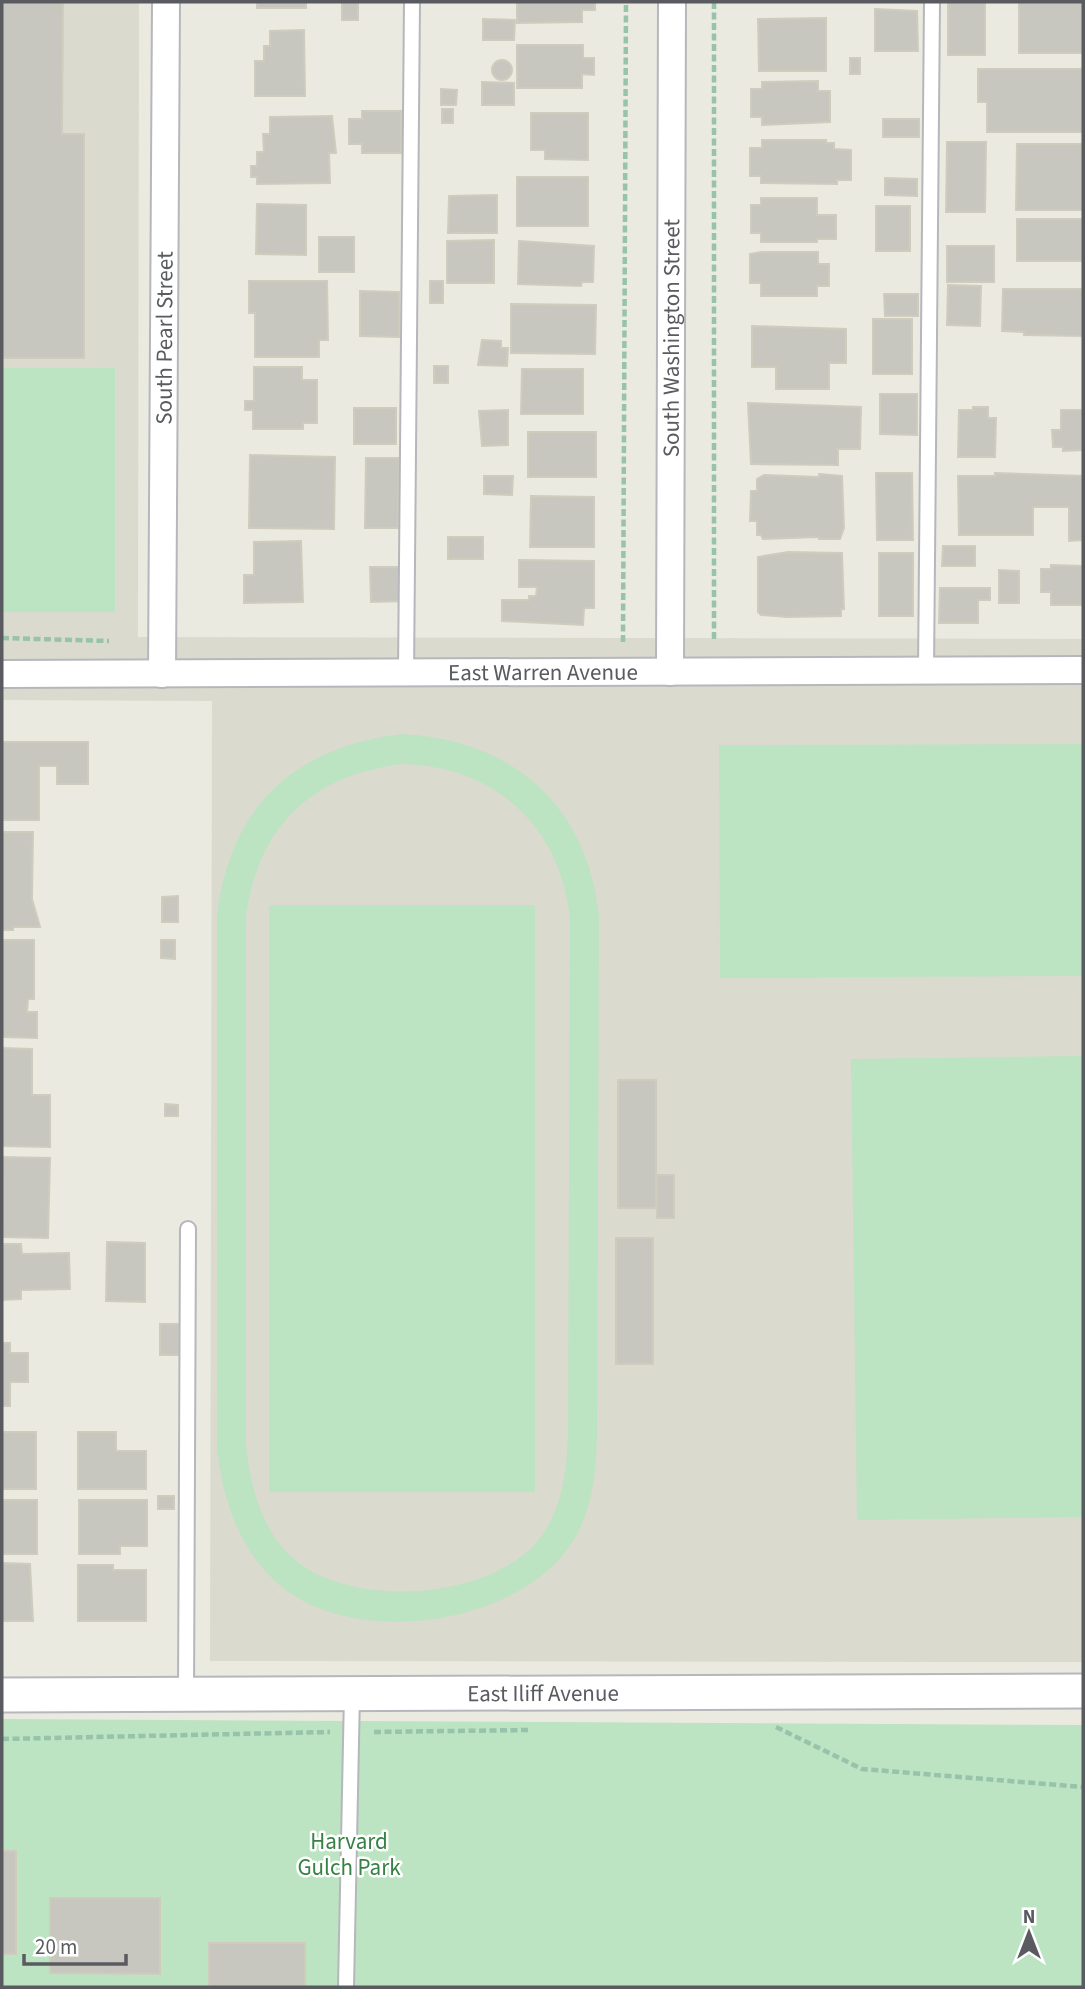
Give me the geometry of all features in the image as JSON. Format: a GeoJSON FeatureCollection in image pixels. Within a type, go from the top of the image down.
{"type":"FeatureCollection","features":[{"type":"Feature","properties":{"kind":"street","name":"South Pearl Street"},"geometry":{"type":"LineString","coordinates":[[162,674],[166,2]]}},
{"type":"Feature","properties":{"kind":"street","name":"South Washington Street"},"geometry":{"type":"LineString","coordinates":[[670,673],[672,2]]}},
{"type":"Feature","properties":{"kind":"street","name":"East Warren Avenue"},"geometry":{"type":"LineString","coordinates":[[2,674],[406,675],[1083,670]]}},
{"type":"Feature","properties":{"kind":"street","name":"East Iliff Avenue"},"geometry":{"type":"LineString","coordinates":[[2,1695],[1083,1691]]}},
{"type":"Feature","properties":{"kind":"lane"},"geometry":{"type":"LineString","coordinates":[[406,675],[412,2]]}},
{"type":"Feature","properties":{"kind":"lane"},"geometry":{"type":"LineString","coordinates":[[926,671],[932,2]]}},
{"type":"Feature","properties":{"kind":"lane"},"geometry":{"type":"LineString","coordinates":[[186,1695],[188,1229]]}},
{"type":"Feature","properties":{"kind":"lane"},"geometry":{"type":"LineString","coordinates":[[346,1987],[349,1732],[352,1694]]}},
{"type":"Feature","properties":{"kind":"path"},"geometry":{"type":"LineString","coordinates":[[623,646],[626,2]]}},
{"type":"Feature","properties":{"kind":"path"},"geometry":{"type":"LineString","coordinates":[[714,2],[714,647]]}},
{"type":"Feature","properties":{"kind":"path"},"geometry":{"type":"LineString","coordinates":[[2,638],[119,641]]}},
{"type":"Feature","properties":{"kind":"path"},"geometry":{"type":"LineString","coordinates":[[762,1727],[776,1727],[862,1769],[1083,1787]]}},
{"type":"Feature","properties":{"kind":"path"},"geometry":{"type":"LineString","coordinates":[[2,1739],[542,1730]]}},
{"type":"Feature","properties":{"kind":"shaded area"},"geometry":{"type":"Polygon","coordinates":[[[2,2],[139,2],[138,637],[1083,639],[1083,1662],[210,1661],[212,701],[2,700],[2,2]]]}},
{"type":"Feature","properties":{"kind":"green space"},"geometry":{"type":"Polygon","coordinates":[[[2,368],[115,368],[115,612],[2,612],[2,368]]]}},
{"type":"Feature","properties":{"kind":"green space"},"geometry":{"type":"Polygon","coordinates":[[[401,734],[441,739],[477,749],[510,765],[538,785],[561,811],[579,842],[592,877],[599,917],[597,1434],[595,1471],[588,1508],[578,1532],[555,1564],[521,1589],[481,1608],[436,1619],[391,1622],[347,1617],[307,1603],[274,1580],[250,1551],[233,1519],[223,1484],[217,1447],[217,914],[225,876],[237,842],[253,813],[274,788],[299,768],[329,753],[363,741],[401,734]],[[402,764],[370,770],[341,780],[317,793],[295,810],[277,831],[263,855],[246,915],[246,1445],[251,1476],[266,1522],[274,1536],[295,1560],[320,1576],[351,1586],[386,1591],[422,1591],[457,1585],[490,1574],[518,1559],[540,1538],[554,1514],[565,1474],[567,1446],[570,918],[564,885],[553,855],[537,829],[517,807],[493,789],[466,776],[436,767],[402,764]]]}},
{"type":"Feature","properties":{"kind":"green space"},"geometry":{"type":"Polygon","coordinates":[[[1083,744],[1083,976],[720,978],[719,745],[1083,744]]]}},
{"type":"Feature","properties":{"kind":"green space"},"geometry":{"type":"Polygon","coordinates":[[[269,905],[535,905],[535,1492],[269,1492],[269,905]]]}},
{"type":"Feature","properties":{"kind":"green space"},"geometry":{"type":"Polygon","coordinates":[[[1083,1056],[1083,1517],[857,1520],[851,1059],[1083,1056]]]}},
{"type":"Feature","properties":{"kind":"green space","name":"Harvard Gulch Park"},"geometry":{"type":"Polygon","coordinates":[[[2,1719],[1083,1725],[1083,1987],[2,1987],[2,1719]]]}},
{"type":"Feature","properties":{"kind":"building"},"geometry":{"type":"Polygon","coordinates":[[[2,2],[63,2],[62,134],[84,134],[84,358],[2,358],[2,2]]]}},
{"type":"Feature","properties":{"kind":"building"},"geometry":{"type":"Polygon","coordinates":[[[257,2],[306,2],[306,8],[257,8],[257,2]]]}},
{"type":"Feature","properties":{"kind":"building"},"geometry":{"type":"Polygon","coordinates":[[[342,2],[358,2],[358,20],[342,20],[342,2]]]}},
{"type":"Feature","properties":{"kind":"building"},"geometry":{"type":"Polygon","coordinates":[[[517,2],[595,2],[595,10],[582,10],[582,22],[517,23],[517,2]]]}},
{"type":"Feature","properties":{"kind":"building"},"geometry":{"type":"Polygon","coordinates":[[[948,2],[985,2],[985,55],[948,55],[948,2]]]}},
{"type":"Feature","properties":{"kind":"building"},"geometry":{"type":"Polygon","coordinates":[[[1019,2],[1083,2],[1083,53],[1019,53],[1019,2]]]}},
{"type":"Feature","properties":{"kind":"building"},"geometry":{"type":"Polygon","coordinates":[[[875,9],[917,11],[918,51],[875,51],[875,9]]]}},
{"type":"Feature","properties":{"kind":"building"},"geometry":{"type":"Polygon","coordinates":[[[826,18],[826,71],[759,71],[758,19],[826,18]]]}},
{"type":"Feature","properties":{"kind":"building"},"geometry":{"type":"Polygon","coordinates":[[[483,19],[515,20],[514,40],[483,40],[483,19]]]}},
{"type":"Feature","properties":{"kind":"building"},"geometry":{"type":"Polygon","coordinates":[[[304,30],[305,96],[255,96],[255,61],[264,61],[264,46],[270,46],[270,31],[304,30]]]}},
{"type":"Feature","properties":{"kind":"building"},"geometry":{"type":"Polygon","coordinates":[[[517,45],[583,45],[583,58],[594,58],[594,75],[582,74],[582,88],[517,88],[517,45]]]}},
{"type":"Feature","properties":{"kind":"building"},"geometry":{"type":"Polygon","coordinates":[[[850,58],[860,58],[860,74],[850,74],[850,58]]]}},
{"type":"Feature","properties":{"kind":"building"},"geometry":{"type":"Polygon","coordinates":[[[502,60],[509,63],[512,70],[509,77],[502,80],[495,77],[492,70],[495,63],[502,60]]]}},
{"type":"Feature","properties":{"kind":"building"},"geometry":{"type":"Polygon","coordinates":[[[978,69],[1083,69],[1083,132],[987,132],[987,102],[978,102],[978,69]]]}},
{"type":"Feature","properties":{"kind":"building"},"geometry":{"type":"Polygon","coordinates":[[[818,81],[818,91],[830,91],[830,122],[762,125],[762,117],[751,117],[751,89],[762,89],[762,82],[818,81]]]}},
{"type":"Feature","properties":{"kind":"building"},"geometry":{"type":"Polygon","coordinates":[[[482,82],[514,83],[514,105],[482,105],[482,82]]]}},
{"type":"Feature","properties":{"kind":"building"},"geometry":{"type":"Polygon","coordinates":[[[441,89],[457,90],[456,105],[441,105],[441,89]]]}},
{"type":"Feature","properties":{"kind":"building"},"geometry":{"type":"Polygon","coordinates":[[[442,109],[453,109],[453,123],[442,123],[442,109]]]}},
{"type":"Feature","properties":{"kind":"building"},"geometry":{"type":"Polygon","coordinates":[[[362,111],[401,111],[401,153],[362,153],[362,144],[349,144],[349,119],[362,119],[362,111]]]}},
{"type":"Feature","properties":{"kind":"building"},"geometry":{"type":"Polygon","coordinates":[[[531,113],[588,113],[588,160],[545,159],[545,150],[531,150],[531,113]]]}},
{"type":"Feature","properties":{"kind":"building"},"geometry":{"type":"Polygon","coordinates":[[[332,116],[336,153],[329,153],[330,183],[257,184],[257,177],[251,177],[251,166],[257,166],[257,152],[264,152],[263,134],[270,134],[270,117],[332,116]]]}},
{"type":"Feature","properties":{"kind":"building"},"geometry":{"type":"Polygon","coordinates":[[[883,119],[919,119],[919,137],[883,137],[883,119]]]}},
{"type":"Feature","properties":{"kind":"building"},"geometry":{"type":"Polygon","coordinates":[[[762,140],[826,140],[826,143],[834,143],[834,149],[851,150],[851,180],[837,180],[837,184],[761,183],[761,176],[750,176],[750,148],[762,148],[762,140]]]}},
{"type":"Feature","properties":{"kind":"building"},"geometry":{"type":"Polygon","coordinates":[[[947,142],[986,142],[985,212],[946,212],[947,142]]]}},
{"type":"Feature","properties":{"kind":"building"},"geometry":{"type":"Polygon","coordinates":[[[1017,144],[1083,144],[1083,210],[1016,210],[1017,144]]]}},
{"type":"Feature","properties":{"kind":"building"},"geometry":{"type":"Polygon","coordinates":[[[517,177],[588,177],[588,226],[517,226],[517,177]]]}},
{"type":"Feature","properties":{"kind":"building"},"geometry":{"type":"Polygon","coordinates":[[[885,178],[917,179],[917,196],[885,195],[885,178]]]}},
{"type":"Feature","properties":{"kind":"building"},"geometry":{"type":"Polygon","coordinates":[[[497,195],[497,233],[448,233],[449,196],[497,195]]]}},
{"type":"Feature","properties":{"kind":"building"},"geometry":{"type":"Polygon","coordinates":[[[761,198],[817,198],[817,215],[836,215],[836,239],[817,239],[817,242],[761,242],[761,233],[751,233],[751,205],[761,205],[761,198]]]}},
{"type":"Feature","properties":{"kind":"building"},"geometry":{"type":"Polygon","coordinates":[[[257,204],[306,205],[306,255],[256,254],[257,204]]]}},
{"type":"Feature","properties":{"kind":"building"},"geometry":{"type":"Polygon","coordinates":[[[876,206],[910,206],[910,251],[876,251],[876,206]]]}},
{"type":"Feature","properties":{"kind":"building"},"geometry":{"type":"Polygon","coordinates":[[[1017,219],[1083,219],[1083,261],[1017,261],[1017,219]]]}},
{"type":"Feature","properties":{"kind":"building"},"geometry":{"type":"Polygon","coordinates":[[[319,237],[354,237],[354,272],[319,272],[319,237]]]}},
{"type":"Feature","properties":{"kind":"building"},"geometry":{"type":"Polygon","coordinates":[[[494,240],[494,283],[447,283],[447,241],[494,240]]]}},
{"type":"Feature","properties":{"kind":"building"},"geometry":{"type":"Polygon","coordinates":[[[519,241],[594,246],[593,282],[582,282],[581,286],[518,284],[519,241]]]}},
{"type":"Feature","properties":{"kind":"building"},"geometry":{"type":"Polygon","coordinates":[[[947,246],[994,246],[994,282],[947,282],[947,246]]]}},
{"type":"Feature","properties":{"kind":"building"},"geometry":{"type":"Polygon","coordinates":[[[818,252],[818,264],[829,264],[829,286],[817,286],[817,296],[761,296],[761,283],[750,283],[750,254],[818,252]]]}},
{"type":"Feature","properties":{"kind":"building"},"geometry":{"type":"Polygon","coordinates":[[[249,281],[327,281],[328,340],[319,340],[319,357],[255,357],[255,313],[249,313],[249,281]]]}},
{"type":"Feature","properties":{"kind":"building"},"geometry":{"type":"Polygon","coordinates":[[[430,281],[443,281],[443,303],[430,303],[430,281]]]}},
{"type":"Feature","properties":{"kind":"building"},"geometry":{"type":"Polygon","coordinates":[[[948,285],[981,286],[980,326],[947,325],[948,285]]]}},
{"type":"Feature","properties":{"kind":"building"},"geometry":{"type":"Polygon","coordinates":[[[1003,289],[1083,289],[1083,336],[1024,335],[1024,332],[1002,331],[1003,289]]]}},
{"type":"Feature","properties":{"kind":"building"},"geometry":{"type":"Polygon","coordinates":[[[360,291],[399,292],[399,337],[360,336],[360,291]]]}},
{"type":"Feature","properties":{"kind":"building"},"geometry":{"type":"Polygon","coordinates":[[[884,294],[918,294],[918,316],[885,316],[884,294]]]}},
{"type":"Feature","properties":{"kind":"building"},"geometry":{"type":"Polygon","coordinates":[[[511,304],[596,305],[595,354],[511,353],[511,304]]]}},
{"type":"Feature","properties":{"kind":"building"},"geometry":{"type":"Polygon","coordinates":[[[873,319],[912,319],[912,374],[873,374],[873,319]]]}},
{"type":"Feature","properties":{"kind":"building"},"geometry":{"type":"Polygon","coordinates":[[[752,326],[846,329],[846,363],[829,363],[829,389],[776,389],[776,367],[752,367],[752,326]]]}},
{"type":"Feature","properties":{"kind":"building"},"geometry":{"type":"Polygon","coordinates":[[[482,340],[501,341],[501,348],[508,348],[507,366],[478,365],[482,340]]]}},
{"type":"Feature","properties":{"kind":"building"},"geometry":{"type":"Polygon","coordinates":[[[434,366],[448,366],[448,383],[434,383],[434,366]]]}},
{"type":"Feature","properties":{"kind":"building"},"geometry":{"type":"Polygon","coordinates":[[[254,367],[302,367],[302,380],[317,380],[317,423],[303,423],[303,429],[253,429],[253,410],[245,410],[245,401],[254,401],[254,367]]]}},
{"type":"Feature","properties":{"kind":"building"},"geometry":{"type":"Polygon","coordinates":[[[522,369],[583,369],[583,414],[521,414],[522,369]]]}},
{"type":"Feature","properties":{"kind":"building"},"geometry":{"type":"Polygon","coordinates":[[[880,394],[917,394],[917,435],[880,434],[880,394]]]}},
{"type":"Feature","properties":{"kind":"building"},"geometry":{"type":"Polygon","coordinates":[[[748,403],[861,407],[860,449],[838,449],[838,465],[751,464],[748,403]]]}},
{"type":"Feature","properties":{"kind":"building"},"geometry":{"type":"Polygon","coordinates":[[[973,407],[988,407],[988,418],[996,418],[995,457],[958,457],[959,410],[973,410],[973,407]]]}},
{"type":"Feature","properties":{"kind":"building"},"geometry":{"type":"Polygon","coordinates":[[[354,408],[396,408],[396,444],[354,444],[354,408]]]}},
{"type":"Feature","properties":{"kind":"building"},"geometry":{"type":"Polygon","coordinates":[[[508,410],[508,445],[482,446],[479,411],[508,410]]]}},
{"type":"Feature","properties":{"kind":"building"},"geometry":{"type":"Polygon","coordinates":[[[1061,410],[1083,410],[1083,450],[1063,451],[1063,447],[1053,447],[1052,430],[1061,430],[1061,410]]]}},
{"type":"Feature","properties":{"kind":"building"},"geometry":{"type":"Polygon","coordinates":[[[528,432],[596,432],[596,477],[528,477],[528,432]]]}},
{"type":"Feature","properties":{"kind":"building"},"geometry":{"type":"Polygon","coordinates":[[[250,455],[335,457],[334,529],[249,528],[250,455]]]}},
{"type":"Feature","properties":{"kind":"building"},"geometry":{"type":"Polygon","coordinates":[[[366,458],[399,458],[398,528],[365,528],[366,458]]]}},
{"type":"Feature","properties":{"kind":"building"},"geometry":{"type":"Polygon","coordinates":[[[876,473],[912,473],[913,540],[877,540],[876,473]]]}},
{"type":"Feature","properties":{"kind":"building"},"geometry":{"type":"Polygon","coordinates":[[[995,473],[1083,476],[1083,540],[1069,541],[1069,507],[1033,507],[1033,535],[959,535],[958,476],[995,476],[995,473]]]}},
{"type":"Feature","properties":{"kind":"building"},"geometry":{"type":"Polygon","coordinates":[[[819,474],[842,476],[844,528],[840,539],[763,539],[761,535],[757,535],[757,521],[750,521],[751,491],[757,491],[757,479],[764,475],[819,477],[819,474]]]}},
{"type":"Feature","properties":{"kind":"building"},"geometry":{"type":"Polygon","coordinates":[[[484,476],[513,476],[512,495],[484,494],[484,476]]]}},
{"type":"Feature","properties":{"kind":"building"},"geometry":{"type":"Polygon","coordinates":[[[531,496],[594,497],[594,547],[530,547],[531,496]]]}},
{"type":"Feature","properties":{"kind":"building"},"geometry":{"type":"Polygon","coordinates":[[[448,537],[483,537],[483,559],[448,559],[448,537]]]}},
{"type":"Feature","properties":{"kind":"building"},"geometry":{"type":"Polygon","coordinates":[[[301,541],[303,602],[244,603],[244,575],[254,575],[254,542],[301,541]]]}},
{"type":"Feature","properties":{"kind":"building"},"geometry":{"type":"Polygon","coordinates":[[[943,546],[975,546],[975,566],[942,566],[943,546]]]}},
{"type":"Feature","properties":{"kind":"building"},"geometry":{"type":"Polygon","coordinates":[[[788,552],[842,553],[844,609],[841,609],[841,616],[787,617],[761,615],[758,612],[758,557],[788,552]]]}},
{"type":"Feature","properties":{"kind":"building"},"geometry":{"type":"Polygon","coordinates":[[[879,553],[913,553],[913,616],[879,616],[879,553]]]}},
{"type":"Feature","properties":{"kind":"building"},"geometry":{"type":"Polygon","coordinates":[[[519,560],[594,561],[594,608],[584,608],[583,625],[502,621],[502,600],[529,600],[529,596],[536,596],[537,587],[519,587],[519,560]]]}},
{"type":"Feature","properties":{"kind":"building"},"geometry":{"type":"Polygon","coordinates":[[[1051,565],[1083,566],[1083,605],[1051,605],[1051,592],[1041,592],[1041,569],[1051,569],[1051,565]]]}},
{"type":"Feature","properties":{"kind":"building"},"geometry":{"type":"Polygon","coordinates":[[[370,567],[404,567],[405,601],[371,602],[370,567]]]}},
{"type":"Feature","properties":{"kind":"building"},"geometry":{"type":"Polygon","coordinates":[[[999,570],[1019,571],[1019,603],[999,603],[999,570]]]}},
{"type":"Feature","properties":{"kind":"building"},"geometry":{"type":"Polygon","coordinates":[[[940,588],[990,588],[990,600],[978,600],[978,623],[939,623],[940,588]]]}},
{"type":"Feature","properties":{"kind":"building"},"geometry":{"type":"Polygon","coordinates":[[[2,742],[88,742],[88,784],[57,784],[57,766],[39,766],[39,820],[2,820],[2,742]]]}},
{"type":"Feature","properties":{"kind":"building"},"geometry":{"type":"Polygon","coordinates":[[[2,832],[33,832],[32,899],[40,927],[13,927],[13,930],[2,930],[2,832]]]}},
{"type":"Feature","properties":{"kind":"building"},"geometry":{"type":"Polygon","coordinates":[[[178,896],[178,922],[162,922],[162,897],[178,896]]]}},
{"type":"Feature","properties":{"kind":"building"},"geometry":{"type":"Polygon","coordinates":[[[2,940],[34,940],[34,999],[28,999],[27,1012],[37,1012],[37,1038],[2,1037],[2,940]]]}},
{"type":"Feature","properties":{"kind":"building"},"geometry":{"type":"Polygon","coordinates":[[[161,940],[175,940],[175,959],[161,958],[161,940]]]}},
{"type":"Feature","properties":{"kind":"building"},"geometry":{"type":"Polygon","coordinates":[[[2,1048],[32,1049],[32,1095],[50,1095],[50,1147],[2,1146],[2,1048]]]}},
{"type":"Feature","properties":{"kind":"building"},"geometry":{"type":"Polygon","coordinates":[[[618,1080],[656,1080],[656,1208],[618,1208],[618,1080]]]}},
{"type":"Feature","properties":{"kind":"building"},"geometry":{"type":"Polygon","coordinates":[[[165,1104],[178,1105],[178,1116],[165,1116],[165,1104]]]}},
{"type":"Feature","properties":{"kind":"building"},"geometry":{"type":"Polygon","coordinates":[[[2,1157],[50,1158],[48,1238],[3,1237],[2,1157]]]}},
{"type":"Feature","properties":{"kind":"building"},"geometry":{"type":"Polygon","coordinates":[[[657,1175],[674,1175],[674,1218],[657,1218],[657,1175]]]}},
{"type":"Feature","properties":{"kind":"building"},"geometry":{"type":"Polygon","coordinates":[[[616,1238],[653,1238],[653,1364],[616,1364],[616,1238]]]}},
{"type":"Feature","properties":{"kind":"building"},"geometry":{"type":"Polygon","coordinates":[[[107,1242],[145,1243],[145,1302],[106,1301],[107,1242]]]}},
{"type":"Feature","properties":{"kind":"building"},"geometry":{"type":"Polygon","coordinates":[[[2,1244],[21,1244],[22,1254],[69,1253],[70,1289],[21,1290],[21,1299],[2,1300],[2,1244]]]}},
{"type":"Feature","properties":{"kind":"building"},"geometry":{"type":"Polygon","coordinates":[[[160,1324],[179,1324],[179,1355],[160,1355],[160,1324]]]}},
{"type":"Feature","properties":{"kind":"building"},"geometry":{"type":"Polygon","coordinates":[[[2,1343],[10,1343],[10,1353],[28,1353],[28,1382],[10,1382],[10,1406],[2,1406],[2,1343]]]}},
{"type":"Feature","properties":{"kind":"building"},"geometry":{"type":"Polygon","coordinates":[[[2,1432],[36,1432],[36,1489],[2,1489],[2,1432]]]}},
{"type":"Feature","properties":{"kind":"building"},"geometry":{"type":"Polygon","coordinates":[[[78,1432],[116,1432],[116,1451],[146,1451],[146,1489],[78,1489],[78,1432]]]}},
{"type":"Feature","properties":{"kind":"building"},"geometry":{"type":"Polygon","coordinates":[[[158,1496],[174,1496],[174,1509],[158,1509],[158,1496]]]}},
{"type":"Feature","properties":{"kind":"building"},"geometry":{"type":"Polygon","coordinates":[[[2,1500],[37,1500],[37,1554],[2,1554],[2,1500]]]}},
{"type":"Feature","properties":{"kind":"building"},"geometry":{"type":"Polygon","coordinates":[[[79,1500],[147,1500],[147,1546],[120,1546],[120,1554],[79,1554],[79,1500]]]}},
{"type":"Feature","properties":{"kind":"building"},"geometry":{"type":"Polygon","coordinates":[[[2,1563],[30,1564],[33,1621],[2,1621],[2,1563]]]}},
{"type":"Feature","properties":{"kind":"building"},"geometry":{"type":"Polygon","coordinates":[[[78,1565],[113,1565],[113,1570],[146,1570],[146,1621],[78,1621],[78,1565]]]}},
{"type":"Feature","properties":{"kind":"building"},"geometry":{"type":"Polygon","coordinates":[[[2,1851],[16,1851],[16,1954],[2,1954],[2,1851]]]}},
{"type":"Feature","properties":{"kind":"building"},"geometry":{"type":"Polygon","coordinates":[[[50,1898],[160,1898],[160,1974],[50,1973],[50,1898]]]}},
{"type":"Feature","properties":{"kind":"building"},"geometry":{"type":"Polygon","coordinates":[[[209,1943],[305,1943],[305,1987],[209,1987],[209,1943]]]}}]}
